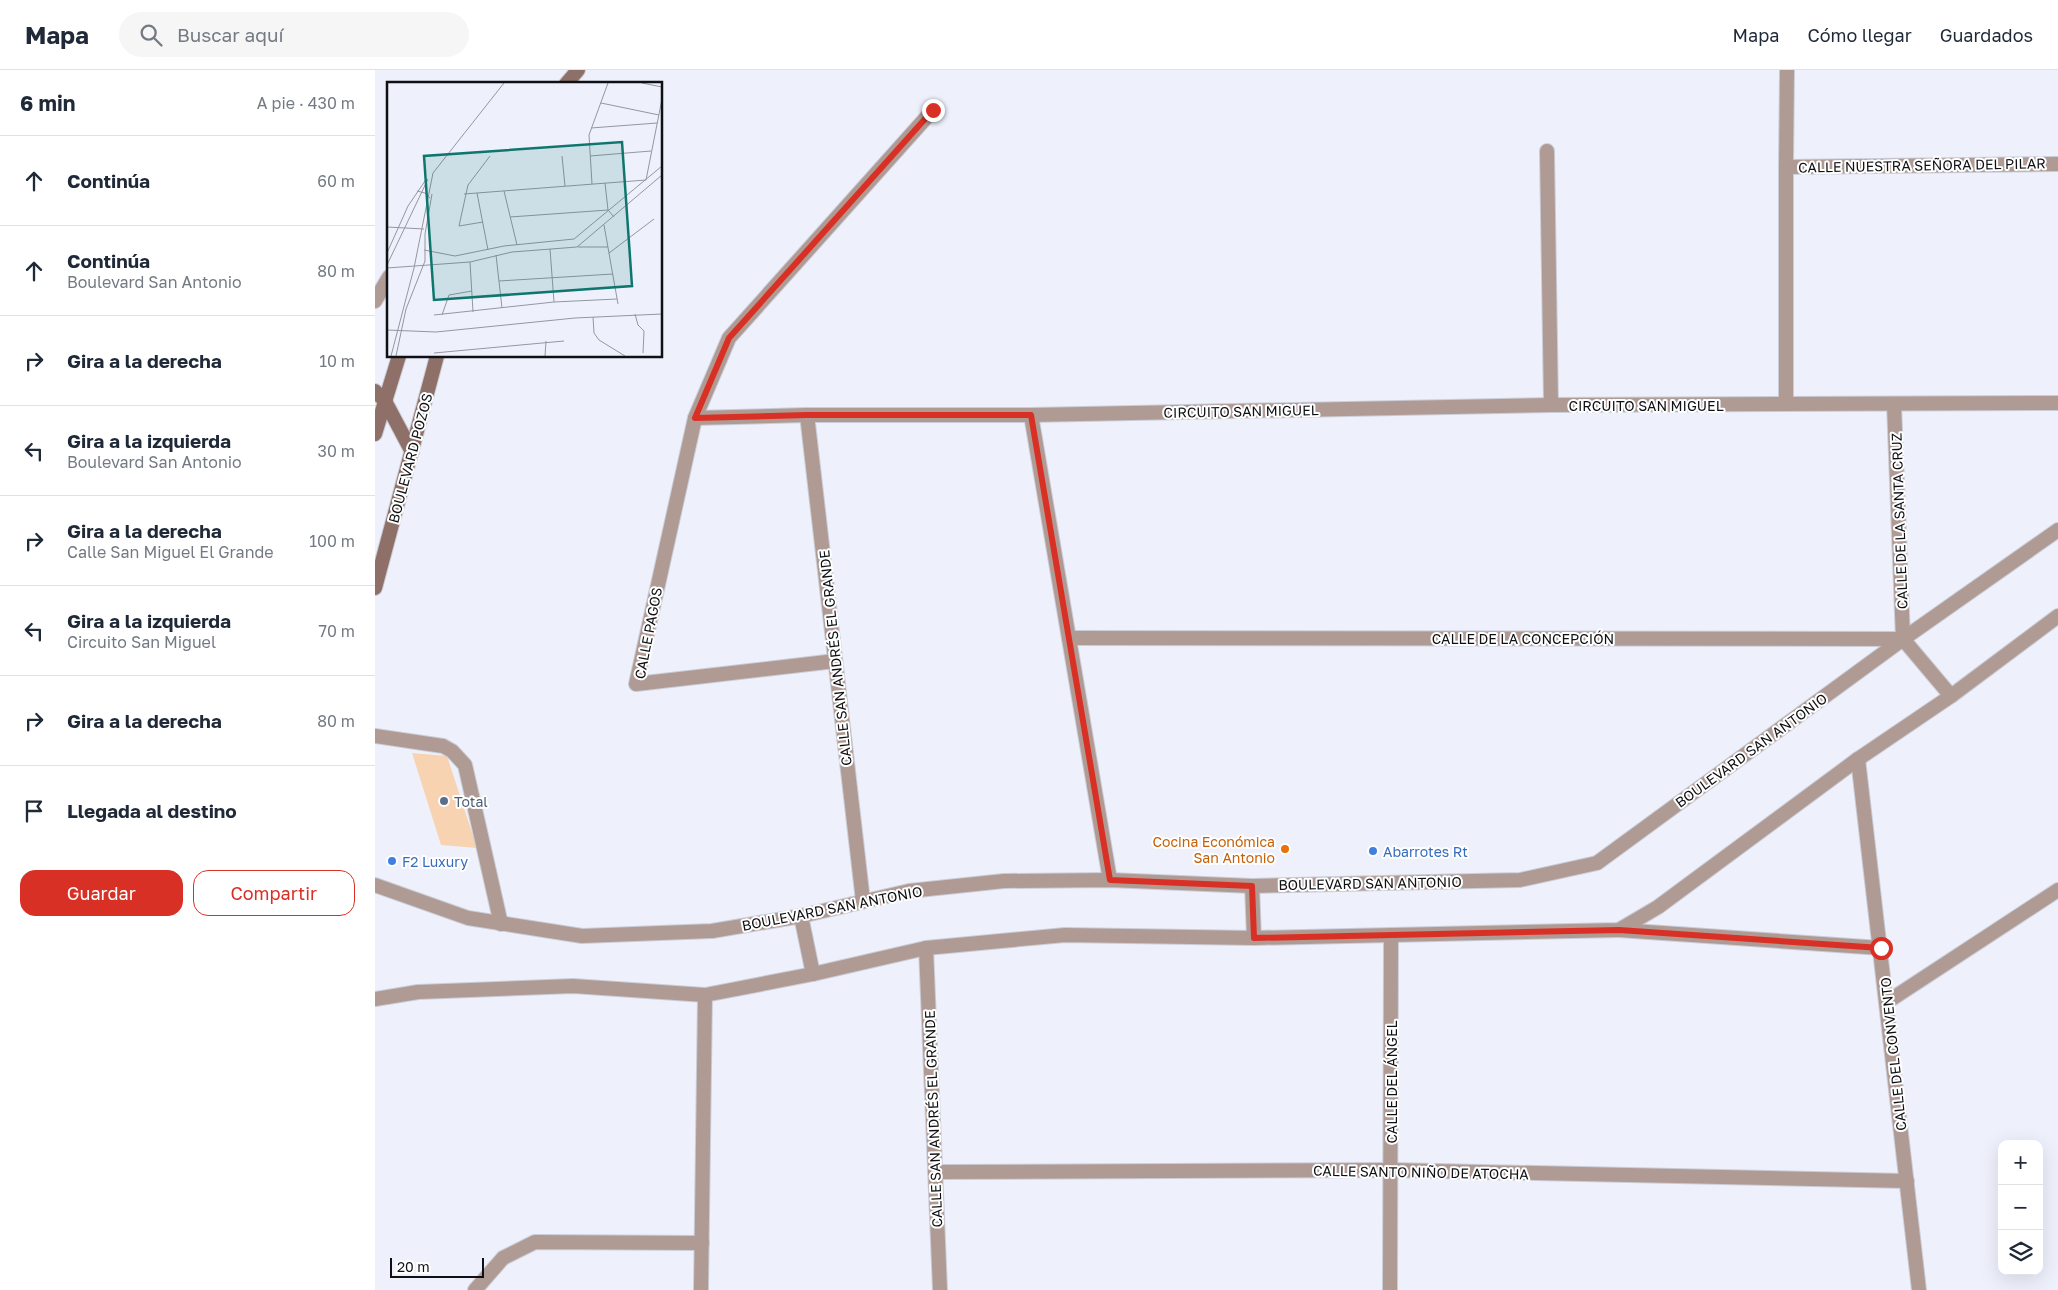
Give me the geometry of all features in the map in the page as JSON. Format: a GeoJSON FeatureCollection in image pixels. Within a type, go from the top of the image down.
{"type":"FeatureCollection","features":[{"type":"Feature","properties":{"kind":"main road"},"geometry":{"type":"LineString","coordinates":[[568,82],[578,70]]}},
{"type":"Feature","properties":{"kind":"main road"},"geometry":{"type":"LineString","coordinates":[[375,434],[380,396],[398,358]]}},
{"type":"Feature","properties":{"kind":"main road","name":"BOULEVARD POZOS"},"geometry":{"type":"LineString","coordinates":[[375,588],[436,358]]}},
{"type":"Feature","properties":{"kind":"main road"},"geometry":{"type":"LineString","coordinates":[[380,396],[411,452]]}},
{"type":"Feature","properties":{"kind":"street"},"geometry":{"type":"LineString","coordinates":[[1787,70],[1787,404]]}},
{"type":"Feature","properties":{"kind":"street"},"geometry":{"type":"LineString","coordinates":[[695,418],[729,338],[933,110]]}},
{"type":"Feature","properties":{"kind":"street"},"geometry":{"type":"LineString","coordinates":[[1547,151],[1551,405]]}},
{"type":"Feature","properties":{"kind":"street","name":"CALLE NUESTRA SEÑORA DEL PILAR"},"geometry":{"type":"LineString","coordinates":[[1786,167],[2058,164]]}},
{"type":"Feature","properties":{"kind":"street"},"geometry":{"type":"LineString","coordinates":[[375,278],[387,270]]}},
{"type":"Feature","properties":{"kind":"street"},"geometry":{"type":"LineString","coordinates":[[375,301],[387,280]]}},
{"type":"Feature","properties":{"kind":"street","name":"CIRCUITO SAN MIGUEL"},"geometry":{"type":"LineString","coordinates":[[695,418],[807,415],[1031,415],[1551,405],[2058,403]]}},
{"type":"Feature","properties":{"kind":"street","name":"CALLE DE LA SANTA CRUZ"},"geometry":{"type":"LineString","coordinates":[[1894,404],[1903,639]]}},
{"type":"Feature","properties":{"kind":"street","name":"CALLE SAN ANDRÉS EL GRANDE"},"geometry":{"type":"LineString","coordinates":[[807,415],[863,901]]}},
{"type":"Feature","properties":{"kind":"street"},"geometry":{"type":"LineString","coordinates":[[1031,415],[1110,880]]}},
{"type":"Feature","properties":{"kind":"street","name":"CALLE PAGOS"},"geometry":{"type":"LineString","coordinates":[[695,418],[636,684],[835,661]]}},
{"type":"Feature","properties":{"kind":"street","name":"BOULEVARD SAN ANTONIO"},"geometry":{"type":"LineString","coordinates":[[375,885],[468,918],[583,936],[712,931],[801,916],[909,891],[1004,881],[1110,880],[1252,886],[1521,880],[1597,862],[1903,639],[2058,530]]}},
{"type":"Feature","properties":{"kind":"street"},"geometry":{"type":"LineString","coordinates":[[1619,930],[1658,907],[1858,758],[1951,696],[2058,616]]}},
{"type":"Feature","properties":{"kind":"street","name":"CALLE DE LA CONCEPCIÓN"},"geometry":{"type":"LineString","coordinates":[[1069,638],[1903,639]]}},
{"type":"Feature","properties":{"kind":"street"},"geometry":{"type":"LineString","coordinates":[[1903,639],[1951,696]]}},
{"type":"Feature","properties":{"kind":"street"},"geometry":{"type":"LineString","coordinates":[[375,736],[443,746],[452,751],[465,765],[501,924]]}},
{"type":"Feature","properties":{"kind":"street","name":"CALLE DEL CONVENTO"},"geometry":{"type":"LineString","coordinates":[[1858,758],[1919,1290]]}},
{"type":"Feature","properties":{"kind":"street"},"geometry":{"type":"LineString","coordinates":[[1252,886],[1254,938]]}},
{"type":"Feature","properties":{"kind":"street"},"geometry":{"type":"LineString","coordinates":[[1887,1002],[2058,890]]}},
{"type":"Feature","properties":{"kind":"street"},"geometry":{"type":"LineString","coordinates":[[801,916],[813,974]]}},
{"type":"Feature","properties":{"kind":"street"},"geometry":{"type":"LineString","coordinates":[[375,999],[418,992],[573,986],[705,995],[813,974],[927,948],[1065,935],[1254,938],[1619,930],[1881,948]]}},
{"type":"Feature","properties":{"kind":"street","name":"CALLE DEL ÁNGEL"},"geometry":{"type":"LineString","coordinates":[[1390,1290],[1391,935]]}},
{"type":"Feature","properties":{"kind":"street","name":"CALLE SAN ANDRÉS EL GRANDE"},"geometry":{"type":"LineString","coordinates":[[927,948],[940,1290]]}},
{"type":"Feature","properties":{"kind":"street"},"geometry":{"type":"LineString","coordinates":[[701,1290],[705,995]]}},
{"type":"Feature","properties":{"kind":"street","name":"CALLE SANTO NIÑO DE ATOCHA"},"geometry":{"type":"LineString","coordinates":[[935,1172],[1391,1170],[1907,1181]]}},
{"type":"Feature","properties":{"kind":"street"},"geometry":{"type":"LineString","coordinates":[[475,1290],[503,1258],[535,1242],[702,1243]]}},
{"type":"Feature","properties":{"kind":"building","name":"Total"},"geometry":{"type":"Polygon","coordinates":[[[412,753],[447,756],[477,848],[441,845],[412,753]]]}},
{"type":"Feature","properties":{"kind":"place","name":"Total"},"geometry":{"type":"Point","coordinates":[444,801]}},
{"type":"Feature","properties":{"kind":"place","name":"Cocina Económica San Antonio"},"geometry":{"type":"Point","coordinates":[1285,849]}},
{"type":"Feature","properties":{"kind":"place","name":"Abarrotes Rt"},"geometry":{"type":"Point","coordinates":[1373,851]}},
{"type":"Feature","properties":{"kind":"place","name":"F2 Luxury"},"geometry":{"type":"Point","coordinates":[392,861]}},
{"type":"Feature","properties":{"kind":"route"},"geometry":{"type":"LineString","coordinates":[[933,110],[729,338],[695,418],[807,415],[1031,415],[1110,880],[1252,886],[1254,938],[1619,930],[1881,948]]}}]}
